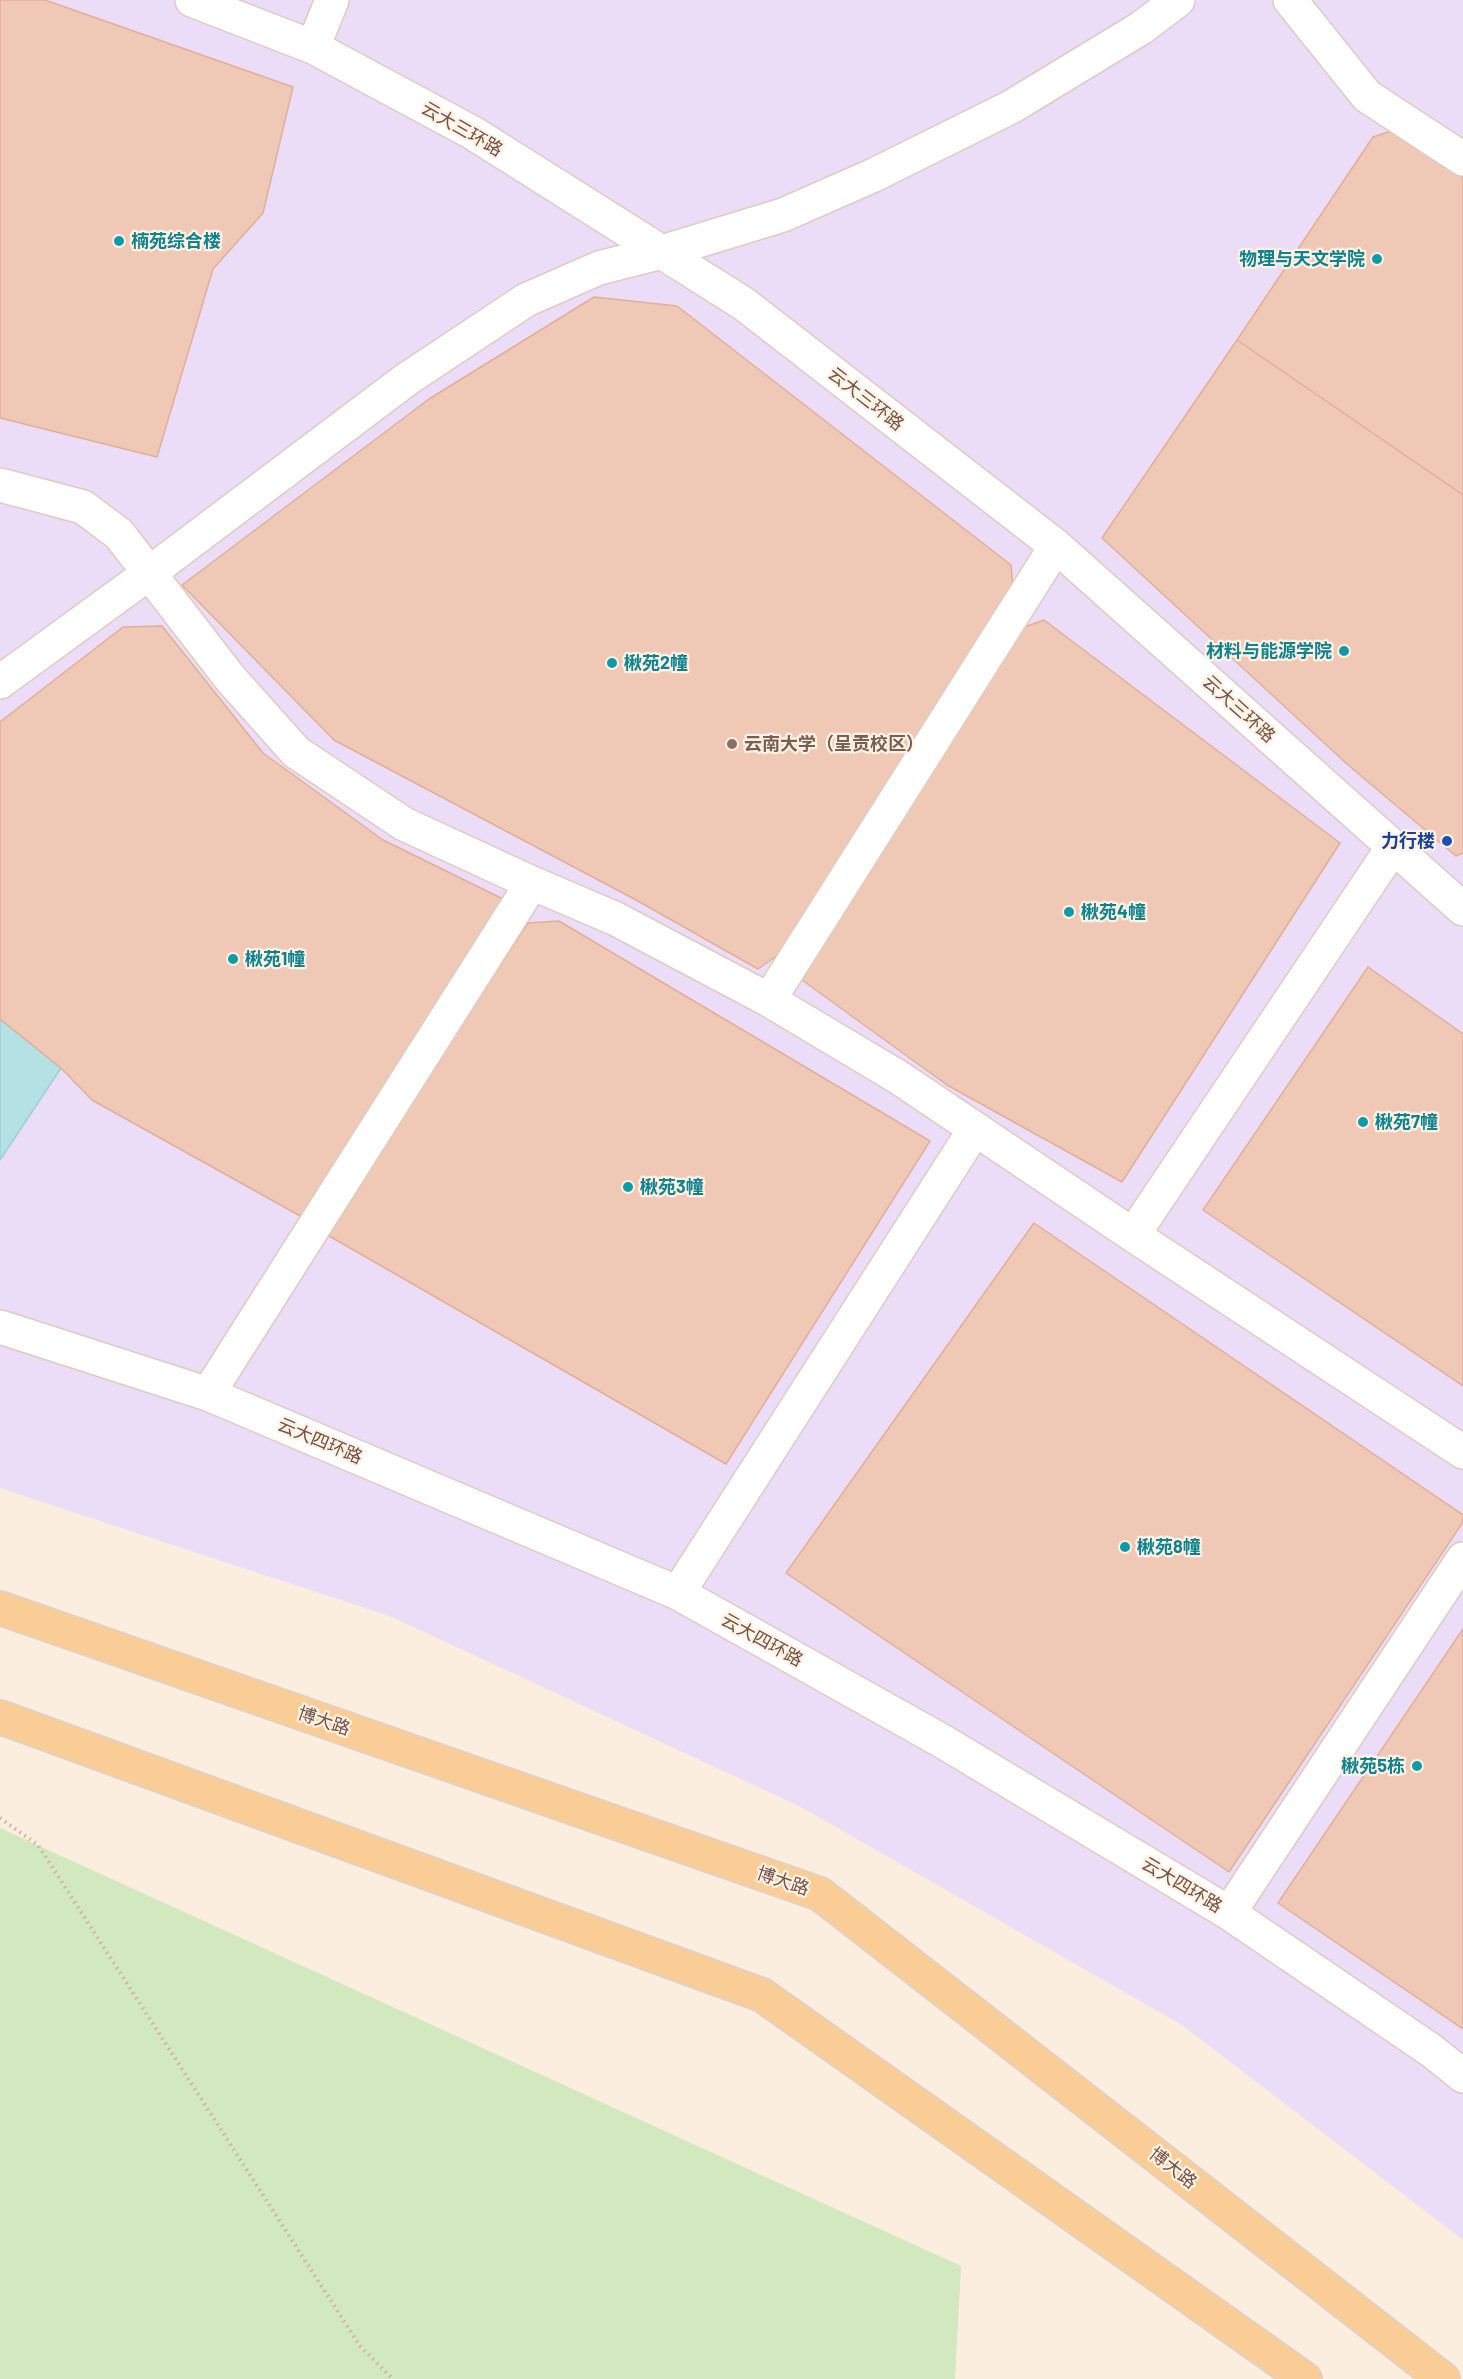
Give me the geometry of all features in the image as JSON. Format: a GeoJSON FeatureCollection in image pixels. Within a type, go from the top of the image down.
{"type":"FeatureCollection","features":[{"type":"Feature","properties":{"kind":"main road","name":"博大路"},"geometry":{"type":"LineString","coordinates":[[0,1608],[820,1894],[1443,2379]]}},
{"type":"Feature","properties":{"kind":"main road"},"geometry":{"type":"LineString","coordinates":[[0,1717],[762,1995],[1305,2379]]}},
{"type":"Feature","properties":{"kind":"lane","name":"云大三环路"},"geometry":{"type":"LineString","coordinates":[[192,0],[313,47],[473,133],[744,304],[1056,546],[1463,909]]}},
{"type":"Feature","properties":{"kind":"lane"},"geometry":{"type":"LineString","coordinates":[[313,47],[332,0]]}},
{"type":"Feature","properties":{"kind":"lane"},"geometry":{"type":"LineString","coordinates":[[0,682],[407,379],[526,300],[599,268],[662,252],[783,215],[874,175],[1011,107],[1141,27],[1178,0]]}},
{"type":"Feature","properties":{"kind":"lane"},"geometry":{"type":"LineString","coordinates":[[1290,0],[1366,96],[1463,159]]}},
{"type":"Feature","properties":{"kind":"lane"},"geometry":{"type":"LineString","coordinates":[[0,484],[83,507],[119,534],[230,678],[296,752],[404,824],[532,884],[616,919],[770,1000],[898,1077],[1463,1452]]}},
{"type":"Feature","properties":{"kind":"lane"},"geometry":{"type":"LineString","coordinates":[[770,1000],[1056,546]]}},
{"type":"Feature","properties":{"kind":"lane"},"geometry":{"type":"LineString","coordinates":[[1133,1235],[1393,847]]}},
{"type":"Feature","properties":{"kind":"lane"},"geometry":{"type":"LineString","coordinates":[[208,1394],[532,884]]}},
{"type":"Feature","properties":{"kind":"lane"},"geometry":{"type":"LineString","coordinates":[[678,1593],[975,1129]]}},
{"type":"Feature","properties":{"kind":"lane","name":"云大四环路"},"geometry":{"type":"LineString","coordinates":[[0,1327],[208,1394],[678,1593],[942,1741],[1229,1913],[1432,2051],[1463,2076]]}},
{"type":"Feature","properties":{"kind":"lane"},"geometry":{"type":"LineString","coordinates":[[1229,1913],[1463,1559]]}},
{"type":"Feature","properties":{"kind":"path"},"geometry":{"type":"LineString","coordinates":[[0,1818],[38,1845],[360,2346],[393,2379]]}},
{"type":"Feature","properties":{"kind":"shaded area","name":"云南大学（呈贡校区）"},"geometry":{"type":"Polygon","coordinates":[[[0,0],[1463,0],[1463,2240],[1182,2025],[801,1807],[392,1617],[0,1488],[0,0]]]}},
{"type":"Feature","properties":{"kind":"green space"},"geometry":{"type":"Polygon","coordinates":[[[0,1828],[961,2266],[955,2379],[0,2379],[0,1828]]]}},
{"type":"Feature","properties":{"kind":"water"},"geometry":{"type":"Polygon","coordinates":[[[0,1019],[61,1068],[0,1160],[0,1019]]]}},
{"type":"Feature","properties":{"kind":"building","name":"楠苑综合楼"},"geometry":{"type":"Polygon","coordinates":[[[0,0],[45,0],[293,87],[263,213],[213,269],[157,457],[0,418],[0,0]]]}},
{"type":"Feature","properties":{"kind":"building","name":"物理与天文学院"},"geometry":{"type":"Polygon","coordinates":[[[1391,131],[1463,178],[1463,495],[1237,340],[1373,137],[1391,131]]]}},
{"type":"Feature","properties":{"kind":"building","name":"楸苑2幢"},"geometry":{"type":"Polygon","coordinates":[[[594,297],[677,306],[1011,565],[1013,587],[788,948],[758,969],[638,901],[334,740],[182,585],[429,399],[594,297]]]}},
{"type":"Feature","properties":{"kind":"building","name":"材料与能源学院"},"geometry":{"type":"Polygon","coordinates":[[[1237,340],[1463,495],[1463,853],[1456,856],[1347,764],[1102,538],[1237,340]]]}},
{"type":"Feature","properties":{"kind":"building","name":"楸苑4幢"},"geometry":{"type":"Polygon","coordinates":[[[1044,620],[1340,843],[1122,1182],[947,1085],[802,980],[897,821],[1019,629],[1044,620]]]}},
{"type":"Feature","properties":{"kind":"building","name":"楸苑1幢"},"geometry":{"type":"Polygon","coordinates":[[[162,626],[263,753],[383,840],[503,899],[302,1217],[92,1100],[61,1068],[0,1019],[0,722],[123,627],[162,626]]]}},
{"type":"Feature","properties":{"kind":"building","name":"楸苑3幢"},"geometry":{"type":"Polygon","coordinates":[[[559,921],[930,1141],[726,1464],[324,1233],[528,923],[559,921]]]}},
{"type":"Feature","properties":{"kind":"building","name":"楸苑7幢"},"geometry":{"type":"Polygon","coordinates":[[[1368,967],[1463,1034],[1463,1386],[1203,1210],[1368,967]]]}},
{"type":"Feature","properties":{"kind":"building","name":"楸苑8幢"},"geometry":{"type":"Polygon","coordinates":[[[1034,1223],[1463,1515],[1463,1522],[1229,1872],[786,1573],[1034,1223]]]}},
{"type":"Feature","properties":{"kind":"building","name":"楸苑5栋"},"geometry":{"type":"Polygon","coordinates":[[[1463,1629],[1463,2029],[1278,1903],[1463,1629]]]}},
{"type":"Feature","properties":{"kind":"place","name":"楠苑综合楼"},"geometry":{"type":"Point","coordinates":[119,241]}},
{"type":"Feature","properties":{"kind":"place","name":"物理与天文学院"},"geometry":{"type":"Point","coordinates":[1377,259]}},
{"type":"Feature","properties":{"kind":"place","name":"材料与能源学院"},"geometry":{"type":"Point","coordinates":[1344,651]}},
{"type":"Feature","properties":{"kind":"place","name":"楸苑2幢"},"geometry":{"type":"Point","coordinates":[612,663]}},
{"type":"Feature","properties":{"kind":"place","name":"云南大学（呈贡校区）"},"geometry":{"type":"Point","coordinates":[732,744]}},
{"type":"Feature","properties":{"kind":"place","name":"力行楼"},"geometry":{"type":"Point","coordinates":[1447,841]}},
{"type":"Feature","properties":{"kind":"place","name":"楸苑4幢"},"geometry":{"type":"Point","coordinates":[1069,912]}},
{"type":"Feature","properties":{"kind":"place","name":"楸苑1幢"},"geometry":{"type":"Point","coordinates":[233,959]}},
{"type":"Feature","properties":{"kind":"place","name":"楸苑7幢"},"geometry":{"type":"Point","coordinates":[1363,1122]}},
{"type":"Feature","properties":{"kind":"place","name":"楸苑3幢"},"geometry":{"type":"Point","coordinates":[628,1187]}},
{"type":"Feature","properties":{"kind":"place","name":"楸苑8幢"},"geometry":{"type":"Point","coordinates":[1125,1547]}},
{"type":"Feature","properties":{"kind":"place","name":"楸苑5栋"},"geometry":{"type":"Point","coordinates":[1417,1766]}}]}
